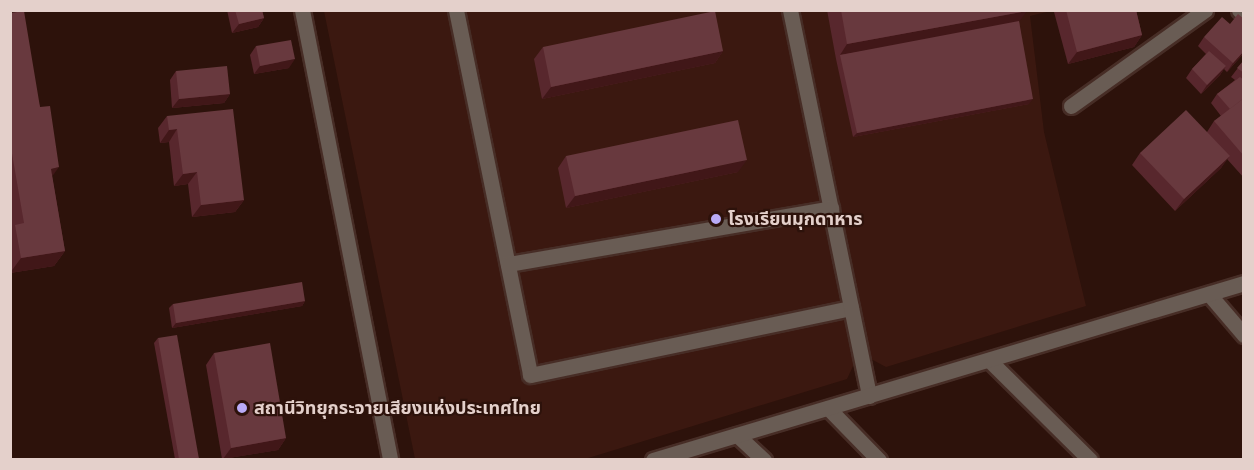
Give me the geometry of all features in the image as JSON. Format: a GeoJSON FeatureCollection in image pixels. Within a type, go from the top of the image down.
{"type":"FeatureCollection","features":[{"type":"Feature","properties":{"kind":"street"},"geometry":{"type":"LineString","coordinates":[[302,10],[390,459]]}},
{"type":"Feature","properties":{"kind":"street"},"geometry":{"type":"LineString","coordinates":[[456,10],[530,375],[851,308]]}},
{"type":"Feature","properties":{"kind":"street"},"geometry":{"type":"LineString","coordinates":[[790,10],[869,396]]}},
{"type":"Feature","properties":{"kind":"street"},"geometry":{"type":"LineString","coordinates":[[1071,106],[1205,10]]}},
{"type":"Feature","properties":{"kind":"street"},"geometry":{"type":"LineString","coordinates":[[1239,10],[1244,14]]}},
{"type":"Feature","properties":{"kind":"street"},"geometry":{"type":"LineString","coordinates":[[508,264],[831,208]]}},
{"type":"Feature","properties":{"kind":"street"},"geometry":{"type":"LineString","coordinates":[[653,459],[1244,283]]}},
{"type":"Feature","properties":{"kind":"street"},"geometry":{"type":"LineString","coordinates":[[1209,294],[1244,335]]}},
{"type":"Feature","properties":{"kind":"street"},"geometry":{"type":"LineString","coordinates":[[990,360],[1090,459]]}},
{"type":"Feature","properties":{"kind":"street"},"geometry":{"type":"LineString","coordinates":[[828,408],[879,459]]}},
{"type":"Feature","properties":{"kind":"street"},"geometry":{"type":"LineString","coordinates":[[737,435],[764,459]]}},
{"type":"Feature","properties":{"kind":"shaded area","name":"โรงเรียนมุกดาหาร"},"geometry":{"type":"Polygon","coordinates":[[[324,11],[1051,11],[1030,16],[1044,132],[1086,306],[886,367],[871,359],[854,364],[847,379],[585,459],[415,459],[324,11]]]}},
{"type":"Feature","properties":{"kind":"building"},"geometry":{"type":"Polygon","coordinates":[[[235,10],[262,10],[264,18],[239,24],[235,10]]]}},
{"type":"Feature","properties":{"kind":"building"},"geometry":{"type":"Polygon","coordinates":[[[841,10],[1026,10],[1027,11],[847,44],[841,10]]]}},
{"type":"Feature","properties":{"kind":"building"},"geometry":{"type":"Polygon","coordinates":[[[1066,10],[1136,10],[1142,35],[1077,52],[1066,10]]]}},
{"type":"Feature","properties":{"kind":"building"},"geometry":{"type":"Polygon","coordinates":[[[24,11],[40,107],[50,106],[59,167],[51,169],[65,251],[21,258],[15,225],[24,223],[10,142],[10,13],[24,11]]]}},
{"type":"Feature","properties":{"kind":"building"},"geometry":{"type":"Polygon","coordinates":[[[715,11],[723,51],[551,87],[543,47],[715,11]]]}},
{"type":"Feature","properties":{"kind":"building"},"geometry":{"type":"Polygon","coordinates":[[[1238,14],[1244,19],[1244,51],[1233,63],[1204,37],[1222,17],[1230,24],[1238,14]]]}},
{"type":"Feature","properties":{"kind":"building"},"geometry":{"type":"Polygon","coordinates":[[[1019,21],[1033,99],[857,133],[840,55],[1019,21]]]}},
{"type":"Feature","properties":{"kind":"building"},"geometry":{"type":"Polygon","coordinates":[[[291,40],[295,59],[260,66],[256,46],[291,40]]]}},
{"type":"Feature","properties":{"kind":"building"},"geometry":{"type":"Polygon","coordinates":[[[1209,51],[1226,66],[1207,85],[1192,69],[1209,51]]]}},
{"type":"Feature","properties":{"kind":"building"},"geometry":{"type":"Polygon","coordinates":[[[1244,60],[1244,73],[1237,68],[1244,60]]]}},
{"type":"Feature","properties":{"kind":"building"},"geometry":{"type":"Polygon","coordinates":[[[227,66],[230,94],[179,99],[176,71],[227,66]]]}},
{"type":"Feature","properties":{"kind":"building"},"geometry":{"type":"Polygon","coordinates":[[[1240,77],[1244,80],[1244,98],[1230,109],[1217,94],[1240,77]]]}},
{"type":"Feature","properties":{"kind":"building"},"geometry":{"type":"Polygon","coordinates":[[[1244,98],[1244,156],[1214,121],[1244,98]]]}},
{"type":"Feature","properties":{"kind":"building"},"geometry":{"type":"Polygon","coordinates":[[[233,109],[244,200],[201,205],[197,172],[183,174],[177,129],[169,130],[167,116],[233,109]]]}},
{"type":"Feature","properties":{"kind":"building"},"geometry":{"type":"Polygon","coordinates":[[[1186,110],[1230,156],[1184,199],[1140,153],[1186,110]]]}},
{"type":"Feature","properties":{"kind":"building"},"geometry":{"type":"Polygon","coordinates":[[[738,120],[747,160],[575,196],[566,156],[738,120]]]}},
{"type":"Feature","properties":{"kind":"building"},"geometry":{"type":"Polygon","coordinates":[[[302,282],[305,301],[176,323],[173,304],[302,282]]]}},
{"type":"Feature","properties":{"kind":"building"},"geometry":{"type":"Polygon","coordinates":[[[177,335],[199,459],[179,459],[158,338],[177,335]]]}},
{"type":"Feature","properties":{"kind":"building","name":"สถานีวิทยุกระจายเสียงแห่งประเทศไทย"},"geometry":{"type":"Polygon","coordinates":[[[270,343],[286,438],[231,448],[214,353],[270,343]]]}},
{"type":"Feature","properties":{"kind":"place","name":"โรงเรียนมุกดาหาร"},"geometry":{"type":"Point","coordinates":[716,219]}},
{"type":"Feature","properties":{"kind":"place","name":"สถานีวิทยุกระจายเสียงแห่งประเทศไทย"},"geometry":{"type":"Point","coordinates":[242,408]}}]}
